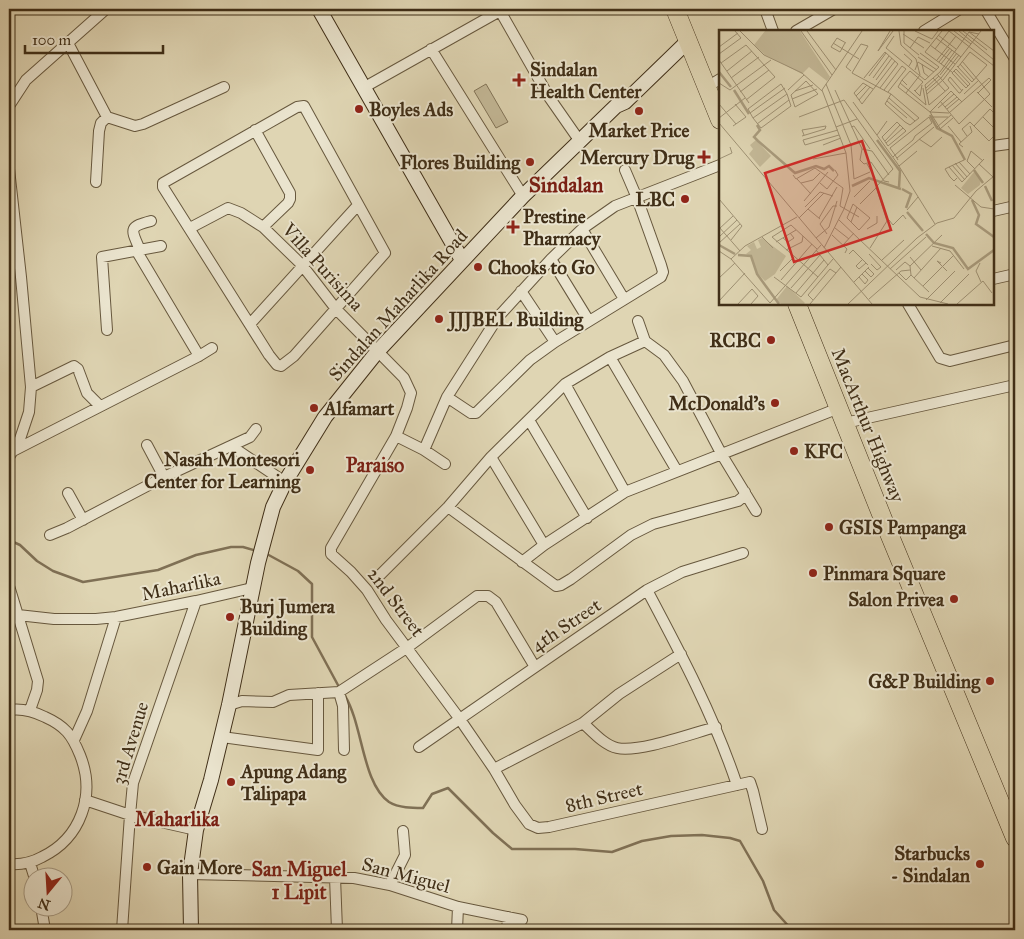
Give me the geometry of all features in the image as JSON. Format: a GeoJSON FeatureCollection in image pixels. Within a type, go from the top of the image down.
{"type":"FeatureCollection","features":[{"type":"Feature","properties":{"kind":"highway"},"geometry":{"type":"LineString","coordinates":[[675,9],[687,38],[714,83],[719,114]]}},
{"type":"Feature","properties":{"kind":"highway","name":"MacArthur Highway"},"geometry":{"type":"LineString","coordinates":[[797,305],[883,520],[1015,838]]}},
{"type":"Feature","properties":{"kind":"main road"},"geometry":{"type":"LineString","coordinates":[[319,9],[462,260]]}},
{"type":"Feature","properties":{"kind":"main road","name":"Sindalan Maharlika Road"},"geometry":{"type":"LineString","coordinates":[[191,930],[190,874],[196,830],[230,705],[258,563],[273,507],[285,482],[325,418],[377,352],[523,196],[616,106],[619,96],[687,38]]}},
{"type":"Feature","properties":{"kind":"street"},"geometry":{"type":"LineString","coordinates":[[9,106],[26,80],[106,9]]}},
{"type":"Feature","properties":{"kind":"street"},"geometry":{"type":"LineString","coordinates":[[765,9],[773,30]]}},
{"type":"Feature","properties":{"kind":"street"},"geometry":{"type":"LineString","coordinates":[[798,30],[834,9]]}},
{"type":"Feature","properties":{"kind":"street"},"geometry":{"type":"LineString","coordinates":[[926,30],[960,9]]}},
{"type":"Feature","properties":{"kind":"street"},"geometry":{"type":"LineString","coordinates":[[985,9],[1014,53]]}},
{"type":"Feature","properties":{"kind":"street"},"geometry":{"type":"LineString","coordinates":[[363,88],[499,10],[549,97],[579,140]]}},
{"type":"Feature","properties":{"kind":"street"},"geometry":{"type":"LineString","coordinates":[[68,43],[107,117],[134,126],[143,124],[224,87]]}},
{"type":"Feature","properties":{"kind":"street"},"geometry":{"type":"LineString","coordinates":[[431,49],[523,196]]}},
{"type":"Feature","properties":{"kind":"street"},"geometry":{"type":"LineString","coordinates":[[297,106],[304,106],[385,253],[294,356],[281,366],[277,365],[270,356],[163,187],[163,183],[255,130],[297,106]]}},
{"type":"Feature","properties":{"kind":"street"},"geometry":{"type":"LineString","coordinates":[[96,182],[99,131],[101,123],[107,117]]}},
{"type":"Feature","properties":{"kind":"street"},"geometry":{"type":"LineString","coordinates":[[255,130],[290,193],[288,203],[263,227]]}},
{"type":"Feature","properties":{"kind":"street"},"geometry":{"type":"LineString","coordinates":[[994,146],[1015,143]]}},
{"type":"Feature","properties":{"kind":"street"},"geometry":{"type":"LineString","coordinates":[[424,450],[446,397],[498,317],[551,259],[582,229],[615,206],[719,166]]}},
{"type":"Feature","properties":{"kind":"street"},"geometry":{"type":"LineString","coordinates":[[9,169],[32,387],[29,412],[20,439],[11,454]]}},
{"type":"Feature","properties":{"kind":"street"},"geometry":{"type":"LineString","coordinates":[[446,397],[472,413],[476,413],[530,360],[555,342],[661,277],[663,272],[662,264],[638,198],[625,170]]}},
{"type":"Feature","properties":{"kind":"street"},"geometry":{"type":"LineString","coordinates":[[250,324],[358,205]]}},
{"type":"Feature","properties":{"kind":"street"},"geometry":{"type":"LineString","coordinates":[[994,211],[1015,206]]}},
{"type":"Feature","properties":{"kind":"street","name":"Villa Purisima"},"geometry":{"type":"LineString","coordinates":[[190,228],[228,208],[241,213],[263,227],[302,266],[336,309],[377,352]]}},
{"type":"Feature","properties":{"kind":"street"},"geometry":{"type":"LineString","coordinates":[[152,221],[136,225],[134,228],[138,250],[199,356]]}},
{"type":"Feature","properties":{"kind":"street"},"geometry":{"type":"LineString","coordinates":[[582,229],[624,299]]}},
{"type":"Feature","properties":{"kind":"street"},"geometry":{"type":"LineString","coordinates":[[107,330],[102,257],[161,246]]}},
{"type":"Feature","properties":{"kind":"street"},"geometry":{"type":"LineString","coordinates":[[551,259],[588,322]]}},
{"type":"Feature","properties":{"kind":"street"},"geometry":{"type":"LineString","coordinates":[[994,279],[1015,274]]}},
{"type":"Feature","properties":{"kind":"street"},"geometry":{"type":"LineString","coordinates":[[521,292],[555,342]]}},
{"type":"Feature","properties":{"kind":"street"},"geometry":{"type":"LineString","coordinates":[[909,305],[940,358],[950,361],[1015,344]]}},
{"type":"Feature","properties":{"kind":"street"},"geometry":{"type":"LineString","coordinates":[[638,321],[645,341],[664,354],[682,381],[722,455],[756,511]]}},
{"type":"Feature","properties":{"kind":"street"},"geometry":{"type":"LineString","coordinates":[[379,576],[448,507],[491,457],[564,384],[610,357],[645,341]]}},
{"type":"Feature","properties":{"kind":"street"},"geometry":{"type":"LineString","coordinates":[[11,454],[212,348]]}},
{"type":"Feature","properties":{"kind":"street","name":"2nd Street"},"geometry":{"type":"LineString","coordinates":[[377,352],[404,378],[411,393],[396,436],[331,548],[331,554],[367,590],[386,620],[408,647],[494,769]]}},
{"type":"Feature","properties":{"kind":"street"},"geometry":{"type":"LineString","coordinates":[[610,357],[677,471]]}},
{"type":"Feature","properties":{"kind":"street"},"geometry":{"type":"LineString","coordinates":[[32,387],[74,366],[78,369],[87,393],[100,406]]}},
{"type":"Feature","properties":{"kind":"street"},"geometry":{"type":"LineString","coordinates":[[564,384],[625,492]]}},
{"type":"Feature","properties":{"kind":"street"},"geometry":{"type":"LineString","coordinates":[[522,562],[544,545],[625,492],[677,471],[842,415],[1015,385]]}},
{"type":"Feature","properties":{"kind":"street"},"geometry":{"type":"LineString","coordinates":[[529,420],[587,518]]}},
{"type":"Feature","properties":{"kind":"street"},"geometry":{"type":"LineString","coordinates":[[50,534],[83,520],[164,476],[250,437],[256,429]]}},
{"type":"Feature","properties":{"kind":"street"},"geometry":{"type":"LineString","coordinates":[[396,436],[446,464]]}},
{"type":"Feature","properties":{"kind":"street"},"geometry":{"type":"LineString","coordinates":[[148,445],[164,476]]}},
{"type":"Feature","properties":{"kind":"street"},"geometry":{"type":"LineString","coordinates":[[231,446],[285,482]]}},
{"type":"Feature","properties":{"kind":"street"},"geometry":{"type":"LineString","coordinates":[[491,457],[544,545]]}},
{"type":"Feature","properties":{"kind":"street"},"geometry":{"type":"LineString","coordinates":[[448,507],[552,583],[561,585],[592,565],[631,535],[653,524],[738,501],[744,497],[746,492]]}},
{"type":"Feature","properties":{"kind":"street"},"geometry":{"type":"LineString","coordinates":[[68,493],[83,520]]}},
{"type":"Feature","properties":{"kind":"street","name":"4th Street"},"geometry":{"type":"LineString","coordinates":[[419,746],[647,590],[682,572],[743,553]]}},
{"type":"Feature","properties":{"kind":"street"},"geometry":{"type":"LineString","coordinates":[[9,586],[38,681],[30,710]]}},
{"type":"Feature","properties":{"kind":"street","name":"Maharlika"},"geometry":{"type":"LineString","coordinates":[[18,615],[79,619],[116,617],[252,588]]}},
{"type":"Feature","properties":{"kind":"street"},"geometry":{"type":"LineString","coordinates":[[647,590],[681,654],[716,727],[736,785]]}},
{"type":"Feature","properties":{"kind":"street"},"geometry":{"type":"LineString","coordinates":[[230,705],[242,702],[273,702],[289,695],[340,692],[408,647],[477,596],[488,596],[496,602],[535,668]]}},
{"type":"Feature","properties":{"kind":"street","name":"3rd Avenue"},"geometry":{"type":"LineString","coordinates":[[122,930],[134,783],[196,601]]}},
{"type":"Feature","properties":{"kind":"street"},"geometry":{"type":"LineString","coordinates":[[74,740],[87,711],[116,617]]}},
{"type":"Feature","properties":{"kind":"street"},"geometry":{"type":"LineString","coordinates":[[494,769],[583,723],[619,694],[681,654]]}},
{"type":"Feature","properties":{"kind":"street"},"geometry":{"type":"LineString","coordinates":[[340,692],[343,706],[344,750]]}},
{"type":"Feature","properties":{"kind":"street"},"geometry":{"type":"LineString","coordinates":[[222,737],[318,750],[318,693]]}},
{"type":"Feature","properties":{"kind":"street"},"geometry":{"type":"LineString","coordinates":[[9,710],[30,710],[51,719],[68,731],[84,763],[88,783],[80,820],[69,836],[54,852],[30,863],[9,864]]}},
{"type":"Feature","properties":{"kind":"street"},"geometry":{"type":"LineString","coordinates":[[583,723],[598,736],[618,748],[650,745],[716,727]]}},
{"type":"Feature","properties":{"kind":"street","name":"8th Street"},"geometry":{"type":"LineString","coordinates":[[494,769],[515,805],[530,824],[538,828],[750,782],[762,829]]}},
{"type":"Feature","properties":{"kind":"street"},"geometry":{"type":"LineString","coordinates":[[85,800],[130,815],[196,830]]}},
{"type":"Feature","properties":{"kind":"street"},"geometry":{"type":"LineString","coordinates":[[390,885],[405,855],[403,831]]}},
{"type":"Feature","properties":{"kind":"street","name":"San Miguel"},"geometry":{"type":"LineString","coordinates":[[190,874],[354,878],[390,885],[458,907],[522,920]]}},
{"type":"Feature","properties":{"kind":"street"},"geometry":{"type":"LineString","coordinates":[[335,877],[337,930]]}},
{"type":"Feature","properties":{"kind":"street"},"geometry":{"type":"LineString","coordinates":[[457,930],[458,907]]}},
{"type":"Feature","properties":{"kind":"street"},"geometry":{"type":"LineString","coordinates":[[43,916],[45,930]]}},
{"type":"Feature","properties":{"kind":"street"},"geometry":{"type":"LineString","coordinates":[[507,930],[508,917]]}},
{"type":"Feature","properties":{"kind":"shaded area"},"geometry":{"type":"Polygon","coordinates":[[[486,84],[508,122],[496,128],[474,91],[486,84]]]}},
{"type":"Feature","properties":{"kind":"waterway"},"geometry":{"type":"LineString","coordinates":[[9,540],[20,545],[37,561],[53,571],[83,582],[158,570],[196,555],[231,547],[243,547],[257,551]]}},
{"type":"Feature","properties":{"kind":"waterway"},"geometry":{"type":"LineString","coordinates":[[265,553],[298,571],[312,584],[312,637],[339,687]]}},
{"type":"Feature","properties":{"kind":"waterway"},"geometry":{"type":"LineString","coordinates":[[345,696],[356,722],[373,782],[389,802],[401,807],[423,808],[432,794],[448,788],[493,833],[512,849],[575,849],[612,852],[642,841],[671,836],[702,835],[740,841],[763,881],[774,910],[792,930]]}},
{"type":"Feature","properties":{"kind":"place","name":"Sindalan Health Center"},"geometry":{"type":"Point","coordinates":[519,80]}},
{"type":"Feature","properties":{"kind":"place","name":"Boyles Ads"},"geometry":{"type":"Point","coordinates":[359,109]}},
{"type":"Feature","properties":{"kind":"place","name":"Market Price"},"geometry":{"type":"Point","coordinates":[639,111]}},
{"type":"Feature","properties":{"kind":"place","name":"Mercury Drug"},"geometry":{"type":"Point","coordinates":[704,157]}},
{"type":"Feature","properties":{"kind":"place","name":"Flores Building"},"geometry":{"type":"Point","coordinates":[530,162]}},
{"type":"Feature","properties":{"kind":"place","name":"LBC"},"geometry":{"type":"Point","coordinates":[685,199]}},
{"type":"Feature","properties":{"kind":"place","name":"Prestine Pharmacy"},"geometry":{"type":"Point","coordinates":[513,227]}},
{"type":"Feature","properties":{"kind":"place","name":"Chooks to Go"},"geometry":{"type":"Point","coordinates":[478,267]}},
{"type":"Feature","properties":{"kind":"place","name":"JJJBEL Building"},"geometry":{"type":"Point","coordinates":[439,319]}},
{"type":"Feature","properties":{"kind":"place","name":"RCBC"},"geometry":{"type":"Point","coordinates":[771,340]}},
{"type":"Feature","properties":{"kind":"place","name":"McDonald's"},"geometry":{"type":"Point","coordinates":[775,403]}},
{"type":"Feature","properties":{"kind":"place","name":"Alfamart"},"geometry":{"type":"Point","coordinates":[314,408]}},
{"type":"Feature","properties":{"kind":"place","name":"KFC"},"geometry":{"type":"Point","coordinates":[794,451]}},
{"type":"Feature","properties":{"kind":"place","name":"Nasah Montesori Center for Learning"},"geometry":{"type":"Point","coordinates":[310,470]}},
{"type":"Feature","properties":{"kind":"place","name":"GSIS Pampanga"},"geometry":{"type":"Point","coordinates":[829,527]}},
{"type":"Feature","properties":{"kind":"place","name":"Pinmara Square"},"geometry":{"type":"Point","coordinates":[813,573]}},
{"type":"Feature","properties":{"kind":"place","name":"Salon Privea"},"geometry":{"type":"Point","coordinates":[954,599]}},
{"type":"Feature","properties":{"kind":"place","name":"Burj Jumera Building"},"geometry":{"type":"Point","coordinates":[230,617]}},
{"type":"Feature","properties":{"kind":"place","name":"G&P Building"},"geometry":{"type":"Point","coordinates":[990,681]}},
{"type":"Feature","properties":{"kind":"place","name":"Apung Adang Talipapa"},"geometry":{"type":"Point","coordinates":[231,782]}},
{"type":"Feature","properties":{"kind":"place","name":"Starbucks - Sindalan"},"geometry":{"type":"Point","coordinates":[980,864]}},
{"type":"Feature","properties":{"kind":"place","name":"Gain More"},"geometry":{"type":"Point","coordinates":[147,867]}},
{"type":"Feature","properties":{"kind":"district","name":"Sindalan"},"geometry":{"type":"Point","coordinates":[566,185]}},
{"type":"Feature","properties":{"kind":"district","name":"Paraiso"},"geometry":{"type":"Point","coordinates":[375,465]}},
{"type":"Feature","properties":{"kind":"district","name":"Maharlika"},"geometry":{"type":"Point","coordinates":[177,819]}},
{"type":"Feature","properties":{"kind":"district","name":"San Miguel 1 Lipit"},"geometry":{"type":"Point","coordinates":[299,880]}}]}
